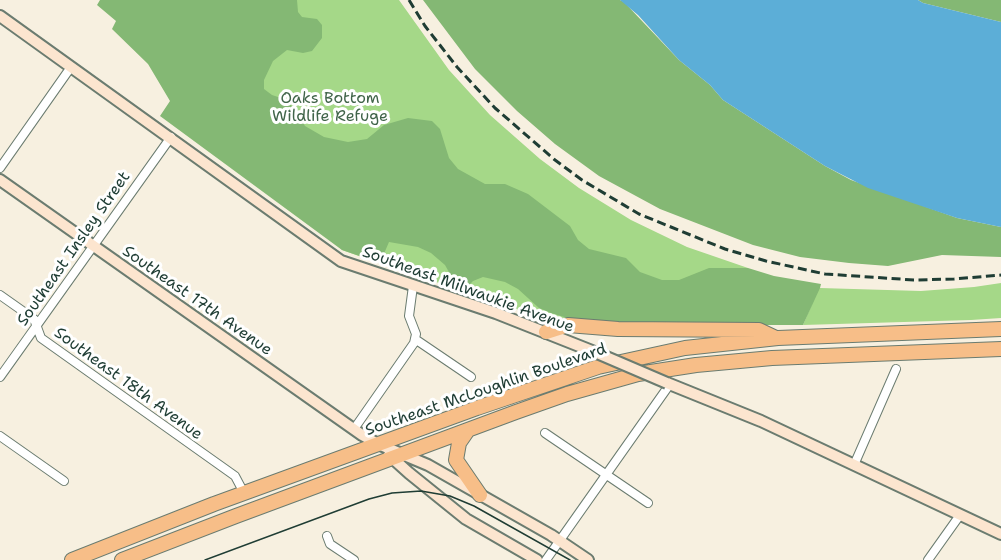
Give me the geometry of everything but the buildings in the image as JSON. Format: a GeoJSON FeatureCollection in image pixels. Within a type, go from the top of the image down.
{"type":"FeatureCollection","features":[{"type":"Feature","properties":{"kind":"highway"},"geometry":{"type":"LineString","coordinates":[[546,332],[568,325],[618,329],[759,330],[778,338]]}},
{"type":"Feature","properties":{"kind":"highway","name":"Southeast McLoughlin Boulevard"},"geometry":{"type":"LineString","coordinates":[[72,560],[378,444],[598,366],[685,348],[778,338],[1001,329]]}},
{"type":"Feature","properties":{"kind":"highway","name":"Southeast McLoughlin Boulevard"},"geometry":{"type":"LineString","coordinates":[[122,560],[397,456],[567,394],[610,381],[669,368],[772,358],[1001,349]]}},
{"type":"Feature","properties":{"kind":"highway"},"geometry":{"type":"LineString","coordinates":[[468,430],[459,443],[456,460],[480,495]]}},
{"type":"Feature","properties":{"kind":"main road","name":"Southeast Milwaukie Avenue"},"geometry":{"type":"LineString","coordinates":[[0,16],[341,261],[496,313],[597,353],[761,422],[1001,534]]}},
{"type":"Feature","properties":{"kind":"main road","name":"Southeast 17th Avenue"},"geometry":{"type":"LineString","coordinates":[[0,180],[354,429],[397,456],[428,465],[588,560]]}},
{"type":"Feature","properties":{"kind":"main road","name":"Southeast 17th Avenue"},"geometry":{"type":"LineString","coordinates":[[397,456],[409,474],[466,519],[537,560]]}},
{"type":"Feature","properties":{"kind":"street"},"geometry":{"type":"LineString","coordinates":[[0,168],[71,68]]}},
{"type":"Feature","properties":{"kind":"street","name":"Southeast Insley Street"},"geometry":{"type":"LineString","coordinates":[[0,377],[171,137]]}},
{"type":"Feature","properties":{"kind":"street"},"geometry":{"type":"LineString","coordinates":[[354,429],[411,349],[416,334],[409,316],[413,286]]}},
{"type":"Feature","properties":{"kind":"street","name":"Southeast 18th Avenue"},"geometry":{"type":"LineString","coordinates":[[0,296],[33,318],[41,338],[235,477],[244,494]]}},
{"type":"Feature","properties":{"kind":"street"},"geometry":{"type":"LineString","coordinates":[[415,339],[471,377]]}},
{"type":"Feature","properties":{"kind":"street"},"geometry":{"type":"LineString","coordinates":[[854,465],[896,369]]}},
{"type":"Feature","properties":{"kind":"street"},"geometry":{"type":"LineString","coordinates":[[546,560],[669,383]]}},
{"type":"Feature","properties":{"kind":"street"},"geometry":{"type":"LineString","coordinates":[[546,433],[648,503]]}},
{"type":"Feature","properties":{"kind":"street"},"geometry":{"type":"LineString","coordinates":[[0,436],[64,481]]}},
{"type":"Feature","properties":{"kind":"street"},"geometry":{"type":"LineString","coordinates":[[928,560],[960,514]]}},
{"type":"Feature","properties":{"kind":"street"},"geometry":{"type":"LineString","coordinates":[[327,536],[330,544],[354,560]]}},
{"type":"Feature","properties":{"kind":"green space","name":"Oaks Bottom Wildlife Refuge"},"geometry":{"type":"Polygon","coordinates":[[[100,0],[297,0],[298,12],[302,17],[317,19],[322,25],[322,38],[312,51],[303,53],[287,50],[273,61],[264,80],[264,89],[284,99],[295,109],[305,126],[324,137],[348,142],[367,139],[384,125],[408,118],[432,121],[440,129],[449,158],[458,169],[485,184],[505,184],[528,194],[570,226],[578,240],[589,249],[626,258],[640,272],[662,280],[679,280],[709,268],[748,268],[774,276],[821,284],[820,288],[803,325],[627,325],[574,320],[551,313],[539,308],[518,289],[505,282],[483,277],[473,281],[466,288],[451,284],[450,274],[445,265],[431,253],[418,247],[389,242],[380,263],[342,250],[160,116],[170,101],[148,64],[112,29],[116,21],[97,5],[100,0]]]}},
{"type":"Feature","properties":{"kind":"green space","name":"Oaks Bottom Wildlife Refuge"},"geometry":{"type":"Polygon","coordinates":[[[129,0],[399,0],[449,70],[490,115],[540,159],[579,188],[631,220],[687,247],[748,268],[733,268],[783,282],[820,288],[921,291],[1001,283],[1001,318],[803,325],[812,304],[592,322],[528,313],[342,250],[129,0]]]}},
{"type":"Feature","properties":{"kind":"green space"},"geometry":{"type":"Polygon","coordinates":[[[423,0],[620,0],[679,60],[710,85],[723,100],[825,166],[851,180],[957,218],[1001,227],[1001,257],[942,255],[888,266],[800,257],[753,245],[660,209],[599,176],[555,144],[517,111],[475,69],[423,0]]]}},
{"type":"Feature","properties":{"kind":"green space"},"geometry":{"type":"Polygon","coordinates":[[[918,0],[1001,0],[1001,22],[923,3],[918,0]]]}},
{"type":"Feature","properties":{"kind":"water"},"geometry":{"type":"Polygon","coordinates":[[[620,0],[918,0],[1001,22],[1001,227],[957,218],[868,188],[825,166],[723,100],[710,85],[679,60],[638,15],[620,0]]]}},
{"type":"Feature","properties":{"kind":"tram line"},"geometry":{"type":"LineString","coordinates":[[205,560],[369,499],[392,493],[421,491],[450,496],[474,506],[570,560]]}},
{"type":"Feature","properties":{"kind":"railway"},"geometry":{"type":"LineString","coordinates":[[409,0],[425,26],[457,67],[495,108],[555,160],[582,180],[639,214],[725,249],[825,274],[914,280],[1001,275]]}}]}
